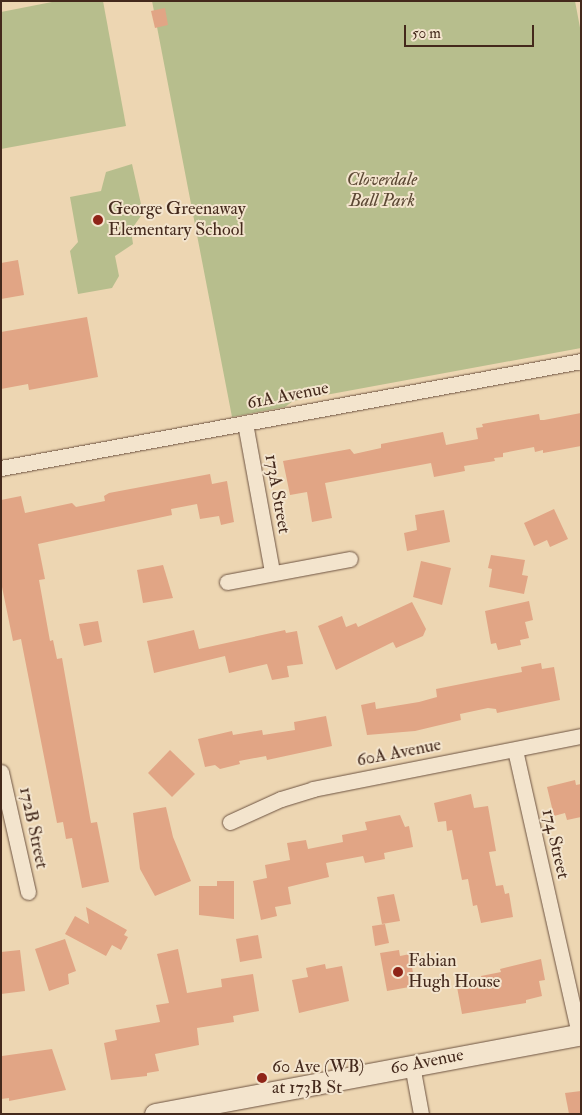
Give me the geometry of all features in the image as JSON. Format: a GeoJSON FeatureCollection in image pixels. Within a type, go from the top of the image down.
{"type":"FeatureCollection","features":[{"type":"Feature","properties":{"kind":"street","name":"61A Avenue"},"geometry":{"type":"LineString","coordinates":[[1,468],[581,361]]}},
{"type":"Feature","properties":{"kind":"street","name":"173A Street"},"geometry":{"type":"LineString","coordinates":[[245,423],[272,572]]}},
{"type":"Feature","properties":{"kind":"street"},"geometry":{"type":"LineString","coordinates":[[227,582],[272,572],[350,559]]}},
{"type":"Feature","properties":{"kind":"street","name":"60A Avenue"},"geometry":{"type":"LineString","coordinates":[[230,822],[281,799],[312,789],[581,736]]}},
{"type":"Feature","properties":{"kind":"street","name":"174 Street"},"geometry":{"type":"LineString","coordinates":[[514,750],[580,1034]]}},
{"type":"Feature","properties":{"kind":"street","name":"172B Street"},"geometry":{"type":"LineString","coordinates":[[1,772],[28,892]]}},
{"type":"Feature","properties":{"kind":"street","name":"60 Avenue"},"geometry":{"type":"LineString","coordinates":[[154,1114],[580,1034]]}},
{"type":"Feature","properties":{"kind":"street"},"geometry":{"type":"LineString","coordinates":[[412,1065],[421,1114]]}},
{"type":"Feature","properties":{"kind":"green space"},"geometry":{"type":"Polygon","coordinates":[[[57,1],[103,1],[126,126],[1,149],[1,12],[57,1]]]}},
{"type":"Feature","properties":{"kind":"green space","name":"Cloverdale Ball Park"},"geometry":{"type":"Polygon","coordinates":[[[152,1],[575,1],[581,33],[581,348],[293,401],[285,407],[232,417],[152,1]]]}},
{"type":"Feature","properties":{"kind":"green space"},"geometry":{"type":"Polygon","coordinates":[[[132,164],[143,213],[131,230],[133,244],[115,256],[119,276],[112,288],[78,294],[70,251],[78,242],[70,197],[101,191],[106,172],[132,164]]]}},
{"type":"Feature","properties":{"kind":"building"},"geometry":{"type":"Polygon","coordinates":[[[165,8],[168,25],[155,28],[151,11],[165,8]]]}},
{"type":"Feature","properties":{"kind":"building"},"geometry":{"type":"Polygon","coordinates":[[[18,260],[24,295],[1,299],[1,263],[18,260]]]}},
{"type":"Feature","properties":{"kind":"building"},"geometry":{"type":"Polygon","coordinates":[[[87,317],[98,377],[29,390],[28,384],[1,389],[1,332],[87,317]]]}},
{"type":"Feature","properties":{"kind":"building"},"geometry":{"type":"Polygon","coordinates":[[[581,413],[581,446],[543,453],[543,450],[535,452],[534,447],[503,453],[503,457],[494,458],[495,461],[464,466],[465,471],[434,477],[431,463],[325,483],[332,518],[312,522],[307,492],[290,495],[283,461],[350,449],[354,454],[381,448],[381,444],[443,432],[446,445],[478,439],[476,428],[483,427],[482,424],[539,414],[540,420],[544,420],[581,413]]]}},
{"type":"Feature","properties":{"kind":"building"},"geometry":{"type":"Polygon","coordinates":[[[210,474],[212,484],[227,481],[234,522],[221,525],[219,516],[200,519],[197,504],[171,509],[172,515],[38,544],[45,579],[39,580],[50,641],[53,640],[57,659],[62,658],[91,823],[97,822],[109,882],[82,888],[72,838],[66,839],[63,822],[57,823],[21,639],[13,641],[1,582],[1,500],[21,496],[25,513],[72,503],[76,507],[105,501],[104,496],[109,493],[210,474]]]}},
{"type":"Feature","properties":{"kind":"building"},"geometry":{"type":"Polygon","coordinates":[[[554,509],[568,539],[550,547],[547,540],[534,546],[524,523],[554,509]]]}},
{"type":"Feature","properties":{"kind":"building"},"geometry":{"type":"Polygon","coordinates":[[[444,510],[450,542],[407,551],[404,533],[417,530],[415,515],[444,510]]]}},
{"type":"Feature","properties":{"kind":"building"},"geometry":{"type":"Polygon","coordinates":[[[491,555],[525,560],[522,575],[528,576],[524,594],[489,587],[492,569],[488,568],[491,555]]]}},
{"type":"Feature","properties":{"kind":"building"},"geometry":{"type":"Polygon","coordinates":[[[421,561],[451,568],[442,605],[413,597],[421,561]]]}},
{"type":"Feature","properties":{"kind":"building"},"geometry":{"type":"Polygon","coordinates":[[[163,565],[173,598],[143,603],[137,570],[163,565]]]}},
{"type":"Feature","properties":{"kind":"building"},"geometry":{"type":"Polygon","coordinates":[[[529,601],[533,620],[525,622],[529,638],[520,640],[521,645],[498,650],[496,643],[491,644],[485,611],[529,601]]]}},
{"type":"Feature","properties":{"kind":"building"},"geometry":{"type":"Polygon","coordinates":[[[412,602],[426,629],[423,636],[396,648],[393,642],[336,670],[318,626],[342,616],[346,627],[356,623],[358,627],[412,602]]]}},
{"type":"Feature","properties":{"kind":"building"},"geometry":{"type":"Polygon","coordinates":[[[98,621],[102,642],[84,646],[79,624],[98,621]]]}},
{"type":"Feature","properties":{"kind":"building"},"geometry":{"type":"Polygon","coordinates":[[[194,630],[199,649],[285,630],[286,633],[297,631],[303,664],[287,666],[289,677],[272,680],[267,664],[229,673],[225,656],[154,673],[147,641],[194,630]]]}},
{"type":"Feature","properties":{"kind":"building"},"geometry":{"type":"Polygon","coordinates":[[[541,663],[542,669],[554,667],[560,700],[497,713],[496,709],[488,708],[460,714],[461,720],[415,731],[367,735],[361,705],[375,702],[376,709],[419,702],[437,697],[436,689],[522,672],[521,667],[541,663]]]}},
{"type":"Feature","properties":{"kind":"building"},"geometry":{"type":"Polygon","coordinates":[[[326,716],[332,746],[267,760],[266,756],[239,761],[240,764],[220,769],[215,765],[205,767],[198,739],[232,731],[233,735],[262,730],[263,735],[295,730],[294,722],[326,716]]]}},
{"type":"Feature","properties":{"kind":"building"},"geometry":{"type":"Polygon","coordinates":[[[170,750],[195,774],[172,797],[148,773],[170,750]]]}},
{"type":"Feature","properties":{"kind":"building"},"geometry":{"type":"Polygon","coordinates":[[[575,780],[576,785],[581,784],[581,817],[567,820],[565,813],[554,816],[547,787],[575,780]]]}},
{"type":"Feature","properties":{"kind":"building"},"geometry":{"type":"Polygon","coordinates":[[[471,794],[474,808],[488,806],[496,851],[489,852],[496,886],[503,885],[505,894],[509,893],[513,917],[481,923],[477,905],[473,906],[468,879],[462,880],[452,830],[447,831],[446,821],[438,822],[434,803],[471,794]]]}},
{"type":"Feature","properties":{"kind":"building"},"geometry":{"type":"Polygon","coordinates":[[[166,807],[173,837],[191,881],[155,896],[140,869],[133,813],[166,807]]]}},
{"type":"Feature","properties":{"kind":"building"},"geometry":{"type":"Polygon","coordinates":[[[400,815],[405,827],[409,826],[413,847],[384,853],[385,859],[365,863],[363,856],[326,863],[329,877],[288,887],[291,904],[275,907],[277,916],[261,920],[253,881],[267,878],[265,865],[290,860],[287,843],[306,840],[308,849],[343,842],[342,835],[367,830],[365,822],[400,815]]]}},
{"type":"Feature","properties":{"kind":"building"},"geometry":{"type":"Polygon","coordinates":[[[217,881],[234,881],[234,919],[199,915],[199,886],[217,886],[217,881]]]}},
{"type":"Feature","properties":{"kind":"building"},"geometry":{"type":"Polygon","coordinates":[[[394,894],[400,921],[382,924],[377,897],[394,894]]]}},
{"type":"Feature","properties":{"kind":"building"},"geometry":{"type":"Polygon","coordinates":[[[86,907],[127,930],[124,935],[128,937],[121,950],[112,945],[106,956],[65,934],[75,916],[89,924],[86,907]]]}},
{"type":"Feature","properties":{"kind":"building"},"geometry":{"type":"Polygon","coordinates":[[[385,924],[389,943],[375,946],[372,926],[385,924]]]}},
{"type":"Feature","properties":{"kind":"building"},"geometry":{"type":"Polygon","coordinates":[[[258,935],[262,958],[240,962],[236,939],[258,935]]]}},
{"type":"Feature","properties":{"kind":"building"},"geometry":{"type":"Polygon","coordinates":[[[65,939],[76,971],[68,974],[69,984],[49,991],[35,949],[65,939]]]}},
{"type":"Feature","properties":{"kind":"building"},"geometry":{"type":"Polygon","coordinates":[[[178,949],[187,993],[222,987],[221,979],[253,974],[259,1011],[233,1016],[234,1022],[197,1028],[199,1045],[155,1054],[159,1071],[147,1073],[147,1076],[111,1080],[104,1043],[117,1040],[115,1030],[160,1022],[156,1005],[169,1003],[157,954],[178,949]]]}},
{"type":"Feature","properties":{"kind":"building"},"geometry":{"type":"Polygon","coordinates":[[[20,950],[25,991],[1,994],[1,952],[20,950]]]}},
{"type":"Feature","properties":{"kind":"building","name":"Fabian Hugh House"},"geometry":{"type":"Polygon","coordinates":[[[399,950],[400,956],[410,954],[415,986],[387,991],[380,953],[399,950]]]}},
{"type":"Feature","properties":{"kind":"building"},"geometry":{"type":"Polygon","coordinates":[[[541,959],[545,980],[539,981],[542,996],[526,1000],[526,1003],[462,1014],[457,987],[482,981],[481,976],[501,972],[500,969],[541,959]]]}},
{"type":"Feature","properties":{"kind":"building"},"geometry":{"type":"Polygon","coordinates":[[[325,964],[326,969],[342,966],[349,1001],[299,1013],[292,980],[308,977],[306,968],[325,964]]]}},
{"type":"Feature","properties":{"kind":"building"},"geometry":{"type":"Polygon","coordinates":[[[52,1049],[66,1090],[9,1101],[9,1098],[1,1099],[2,1056],[52,1049]]]}},
{"type":"Feature","properties":{"kind":"building"},"geometry":{"type":"Polygon","coordinates":[[[581,1091],[581,1114],[569,1114],[565,1093],[581,1091]]]}},
{"type":"Feature","properties":{"kind":"place","name":"George Greenaway Elementary School"},"geometry":{"type":"Point","coordinates":[98,220]}},
{"type":"Feature","properties":{"kind":"place","name":"Fabian Hugh House"},"geometry":{"type":"Point","coordinates":[398,972]}},
{"type":"Feature","properties":{"kind":"place","name":"60 Ave (WB) at 173B St"},"geometry":{"type":"Point","coordinates":[262,1078]}}]}
